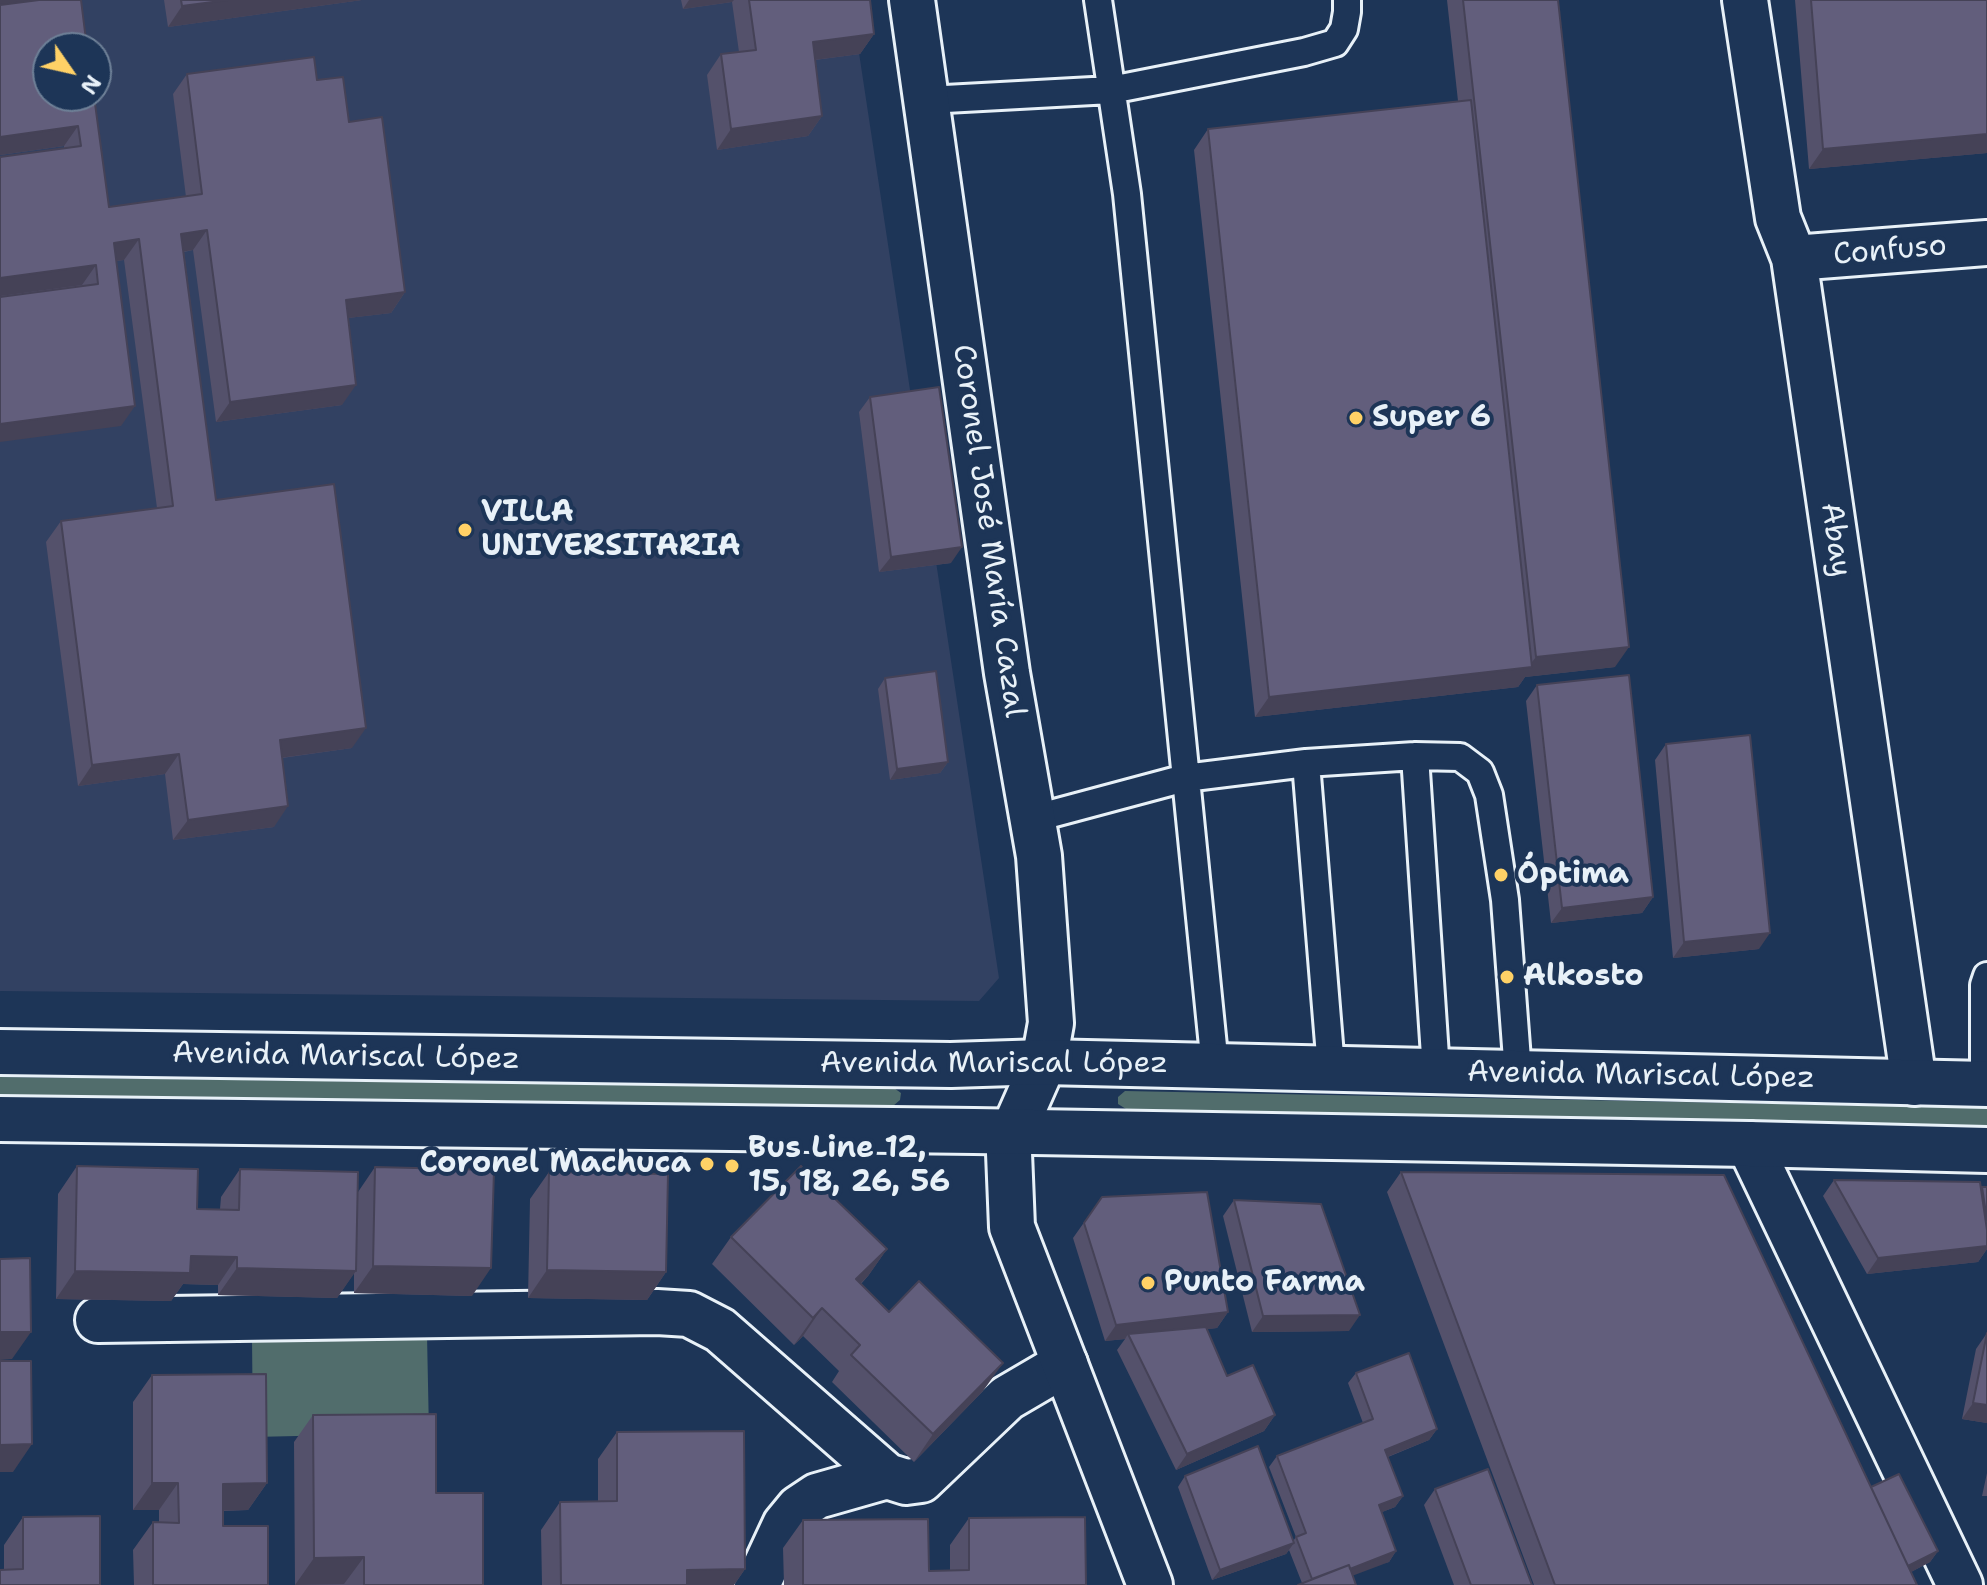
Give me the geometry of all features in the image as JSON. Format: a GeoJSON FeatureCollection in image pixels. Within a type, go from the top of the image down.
{"type":"FeatureCollection","features":[{"type":"Feature","properties":{"kind":"main road","name":"Coronel José María Cazal"},"geometry":{"type":"LineString","coordinates":[[912,0],[1007,673],[1039,856],[1051,1023],[1044,1062],[1013,1132],[1009,1153],[1012,1227],[1150,1585]]}},
{"type":"Feature","properties":{"kind":"main road","name":"Abay"},"geometry":{"type":"LineString","coordinates":[[1745,0],[1778,218],[1794,258],[1914,1083]]}},
{"type":"Feature","properties":{"kind":"main road","name":"Confuso"},"geometry":{"type":"LineString","coordinates":[[1794,258],[1987,243]]}},
{"type":"Feature","properties":{"kind":"main road","name":"Avenida Mariscal López"},"geometry":{"type":"LineString","coordinates":[[0,1052],[951,1065],[1044,1062],[1985,1084]]}},
{"type":"Feature","properties":{"kind":"main road"},"geometry":{"type":"LineString","coordinates":[[0,1119],[1013,1132],[1987,1150]]}},
{"type":"Feature","properties":{"kind":"main road"},"geometry":{"type":"LineString","coordinates":[[1749,1144],[1960,1585]]}},
{"type":"Feature","properties":{"kind":"main road"},"geometry":{"type":"LineString","coordinates":[[98,1320],[689,1314],[720,1330],[887,1476],[906,1482],[921,1480],[1007,1398],[1065,1364]]}},
{"type":"Feature","properties":{"kind":"main road"},"geometry":{"type":"LineString","coordinates":[[757,1585],[785,1525],[799,1508],[817,1496],[887,1476]]}},
{"type":"Feature","properties":{"kind":"lane"},"geometry":{"type":"LineString","coordinates":[[1098,0],[1127,194],[1215,1066]]}},
{"type":"Feature","properties":{"kind":"lane"},"geometry":{"type":"LineString","coordinates":[[927,100],[1111,90],[1304,52],[1335,43],[1344,29],[1347,0]]}},
{"type":"Feature","properties":{"kind":"lane"},"geometry":{"type":"LineString","coordinates":[[1032,819],[1185,778],[1306,763],[1415,756],[1460,757],[1480,772],[1489,795],[1505,900],[1518,1073]]}},
{"type":"Feature","properties":{"kind":"lane"},"geometry":{"type":"LineString","coordinates":[[1415,756],[1436,1071]]}},
{"type":"Feature","properties":{"kind":"lane"},"geometry":{"type":"LineString","coordinates":[[1306,763],[1331,1068]]}},
{"type":"Feature","properties":{"kind":"lane"},"geometry":{"type":"LineString","coordinates":[[1985,1084],[1984,985],[1987,976]]}},
{"type":"Feature","properties":{"kind":"shaded area","name":"VILLA UNIVERSITARIA"},"geometry":{"type":"Polygon","coordinates":[[[0,0],[851,0],[999,978],[979,1001],[0,991],[0,0]]]}},
{"type":"Feature","properties":{"kind":"green space"},"geometry":{"type":"Polygon","coordinates":[[[0,1077],[894,1088],[901,1093],[900,1100],[893,1106],[0,1096],[0,1077]]]}},
{"type":"Feature","properties":{"kind":"green space"},"geometry":{"type":"Polygon","coordinates":[[[1125,1091],[1987,1108],[1987,1127],[1126,1109],[1118,1104],[1118,1097],[1125,1091]]]}},
{"type":"Feature","properties":{"kind":"green space"},"geometry":{"type":"Polygon","coordinates":[[[427,1335],[429,1433],[253,1437],[252,1339],[427,1335]]]}},
{"type":"Feature","properties":{"kind":"building"},"geometry":{"type":"Polygon","coordinates":[[[39,0],[81,0],[85,32],[32,32],[32,112],[96,112],[109,207],[202,194],[187,74],[314,57],[317,80],[343,77],[349,122],[382,117],[405,292],[346,300],[356,385],[230,402],[207,230],[181,234],[216,500],[334,484],[366,728],[280,740],[288,806],[188,820],[179,754],[92,765],[61,521],[173,506],[139,239],[114,243],[135,406],[0,424],[0,297],[98,284],[96,265],[0,278],[0,157],[81,146],[78,126],[0,137],[0,5],[39,0]]]}},
{"type":"Feature","properties":{"kind":"building"},"geometry":{"type":"Polygon","coordinates":[[[181,0],[228,0],[182,6],[181,0]]]}},
{"type":"Feature","properties":{"kind":"building"},"geometry":{"type":"Polygon","coordinates":[[[749,0],[870,0],[874,34],[813,42],[822,116],[731,129],[721,54],[756,50],[749,0]]]}},
{"type":"Feature","properties":{"kind":"building"},"geometry":{"type":"Polygon","coordinates":[[[1463,0],[1558,0],[1629,647],[1536,657],[1463,0]]]}},
{"type":"Feature","properties":{"kind":"building"},"geometry":{"type":"Polygon","coordinates":[[[1811,0],[1987,0],[1987,134],[1823,149],[1811,0]]]}},
{"type":"Feature","properties":{"kind":"building","name":"Super 6"},"geometry":{"type":"Polygon","coordinates":[[[1471,100],[1532,667],[1269,697],[1208,129],[1471,100]]]}},
{"type":"Feature","properties":{"kind":"building"},"geometry":{"type":"Polygon","coordinates":[[[939,387],[962,547],[891,557],[870,397],[939,387]]]}},
{"type":"Feature","properties":{"kind":"building"},"geometry":{"type":"Polygon","coordinates":[[[936,671],[948,762],[897,769],[885,678],[936,671]]]}},
{"type":"Feature","properties":{"kind":"building"},"geometry":{"type":"Polygon","coordinates":[[[1629,675],[1653,897],[1562,908],[1537,685],[1629,675]]]}},
{"type":"Feature","properties":{"kind":"building"},"geometry":{"type":"Polygon","coordinates":[[[1750,735],[1770,933],[1684,942],[1666,744],[1750,735]]]}},
{"type":"Feature","properties":{"kind":"building"},"geometry":{"type":"Polygon","coordinates":[[[77,1166],[198,1169],[197,1209],[239,1210],[240,1169],[358,1172],[356,1271],[237,1268],[237,1257],[191,1256],[190,1273],[75,1271],[77,1166]]]}},
{"type":"Feature","properties":{"kind":"building"},"geometry":{"type":"Polygon","coordinates":[[[801,1166],[887,1249],[856,1279],[889,1312],[919,1281],[1003,1363],[933,1434],[851,1355],[860,1345],[822,1308],[813,1318],[731,1237],[801,1166]]]}},
{"type":"Feature","properties":{"kind":"building"},"geometry":{"type":"Polygon","coordinates":[[[375,1167],[494,1170],[491,1268],[373,1266],[375,1167]]]}},
{"type":"Feature","properties":{"kind":"building"},"geometry":{"type":"Polygon","coordinates":[[[549,1172],[668,1174],[666,1272],[547,1270],[549,1172]]]}},
{"type":"Feature","properties":{"kind":"building"},"geometry":{"type":"Polygon","coordinates":[[[1401,1172],[1724,1175],[1917,1585],[1555,1585],[1401,1172]]]}},
{"type":"Feature","properties":{"kind":"building"},"geometry":{"type":"Polygon","coordinates":[[[1834,1180],[1980,1182],[1987,1246],[1878,1258],[1834,1180]]]}},
{"type":"Feature","properties":{"kind":"building"},"geometry":{"type":"Polygon","coordinates":[[[1982,1187],[1987,1187],[1987,1220],[1982,1187]]]}},
{"type":"Feature","properties":{"kind":"building","name":"Punto Farma"},"geometry":{"type":"Polygon","coordinates":[[[1207,1192],[1228,1312],[1116,1325],[1084,1223],[1102,1197],[1207,1192]]]}},
{"type":"Feature","properties":{"kind":"building"},"geometry":{"type":"Polygon","coordinates":[[[1234,1200],[1321,1204],[1360,1315],[1263,1316],[1234,1200]]]}},
{"type":"Feature","properties":{"kind":"building"},"geometry":{"type":"Polygon","coordinates":[[[30,1258],[31,1332],[0,1332],[0,1259],[30,1258]]]}},
{"type":"Feature","properties":{"kind":"building"},"geometry":{"type":"Polygon","coordinates":[[[1206,1327],[1227,1376],[1253,1365],[1275,1415],[1187,1454],[1128,1334],[1206,1327]]]}},
{"type":"Feature","properties":{"kind":"building"},"geometry":{"type":"Polygon","coordinates":[[[1987,1333],[1987,1405],[1973,1403],[1987,1333]]]}},
{"type":"Feature","properties":{"kind":"building"},"geometry":{"type":"Polygon","coordinates":[[[1409,1353],[1437,1429],[1385,1450],[1403,1496],[1379,1505],[1396,1551],[1350,1569],[1349,1565],[1312,1579],[1296,1537],[1306,1533],[1277,1456],[1373,1419],[1356,1373],[1409,1353]]]}},
{"type":"Feature","properties":{"kind":"building"},"geometry":{"type":"Polygon","coordinates":[[[0,1361],[31,1361],[32,1444],[0,1445],[0,1361]]]}},
{"type":"Feature","properties":{"kind":"building"},"geometry":{"type":"Polygon","coordinates":[[[266,1374],[267,1483],[223,1484],[223,1526],[268,1526],[268,1585],[153,1585],[153,1522],[179,1523],[178,1483],[152,1483],[152,1375],[266,1374]]]}},
{"type":"Feature","properties":{"kind":"building"},"geometry":{"type":"Polygon","coordinates":[[[436,1414],[436,1493],[483,1493],[483,1585],[364,1585],[364,1557],[314,1558],[313,1415],[436,1414]]]}},
{"type":"Feature","properties":{"kind":"building"},"geometry":{"type":"Polygon","coordinates":[[[744,1431],[745,1569],[687,1570],[687,1585],[561,1585],[560,1502],[617,1501],[617,1432],[744,1431]]]}},
{"type":"Feature","properties":{"kind":"building"},"geometry":{"type":"Polygon","coordinates":[[[1258,1446],[1294,1543],[1220,1570],[1185,1476],[1258,1446]]]}},
{"type":"Feature","properties":{"kind":"building"},"geometry":{"type":"Polygon","coordinates":[[[1488,1469],[1532,1585],[1471,1585],[1435,1489],[1488,1469]]]}},
{"type":"Feature","properties":{"kind":"building"},"geometry":{"type":"Polygon","coordinates":[[[1899,1474],[1938,1551],[1908,1566],[1871,1487],[1899,1474]]]}},
{"type":"Feature","properties":{"kind":"building"},"geometry":{"type":"Polygon","coordinates":[[[100,1516],[100,1585],[0,1585],[0,1570],[23,1569],[23,1517],[100,1516]]]}},
{"type":"Feature","properties":{"kind":"building"},"geometry":{"type":"Polygon","coordinates":[[[1085,1517],[1086,1585],[803,1585],[803,1520],[928,1519],[929,1571],[969,1570],[969,1518],[1085,1517]]]}},
{"type":"Feature","properties":{"kind":"building"},"geometry":{"type":"Polygon","coordinates":[[[1349,1565],[1356,1585],[1298,1585],[1349,1565]]]}},
{"type":"Feature","properties":{"kind":"place","name":"Super 6"},"geometry":{"type":"Point","coordinates":[1356,418]}},
{"type":"Feature","properties":{"kind":"place","name":"VILLA UNIVERSITARIA"},"geometry":{"type":"Point","coordinates":[465,530]}},
{"type":"Feature","properties":{"kind":"place","name":"Óptima"},"geometry":{"type":"Point","coordinates":[1501,875]}},
{"type":"Feature","properties":{"kind":"place","name":"Alkosto"},"geometry":{"type":"Point","coordinates":[1507,977]}},
{"type":"Feature","properties":{"kind":"place","name":"Coronel Machuca"},"geometry":{"type":"Point","coordinates":[707,1164]}},
{"type":"Feature","properties":{"kind":"place","name":"Bus Line 12, 15, 18, 26, 56"},"geometry":{"type":"Point","coordinates":[732,1166]}},
{"type":"Feature","properties":{"kind":"place","name":"Punto Farma"},"geometry":{"type":"Point","coordinates":[1148,1283]}}]}
